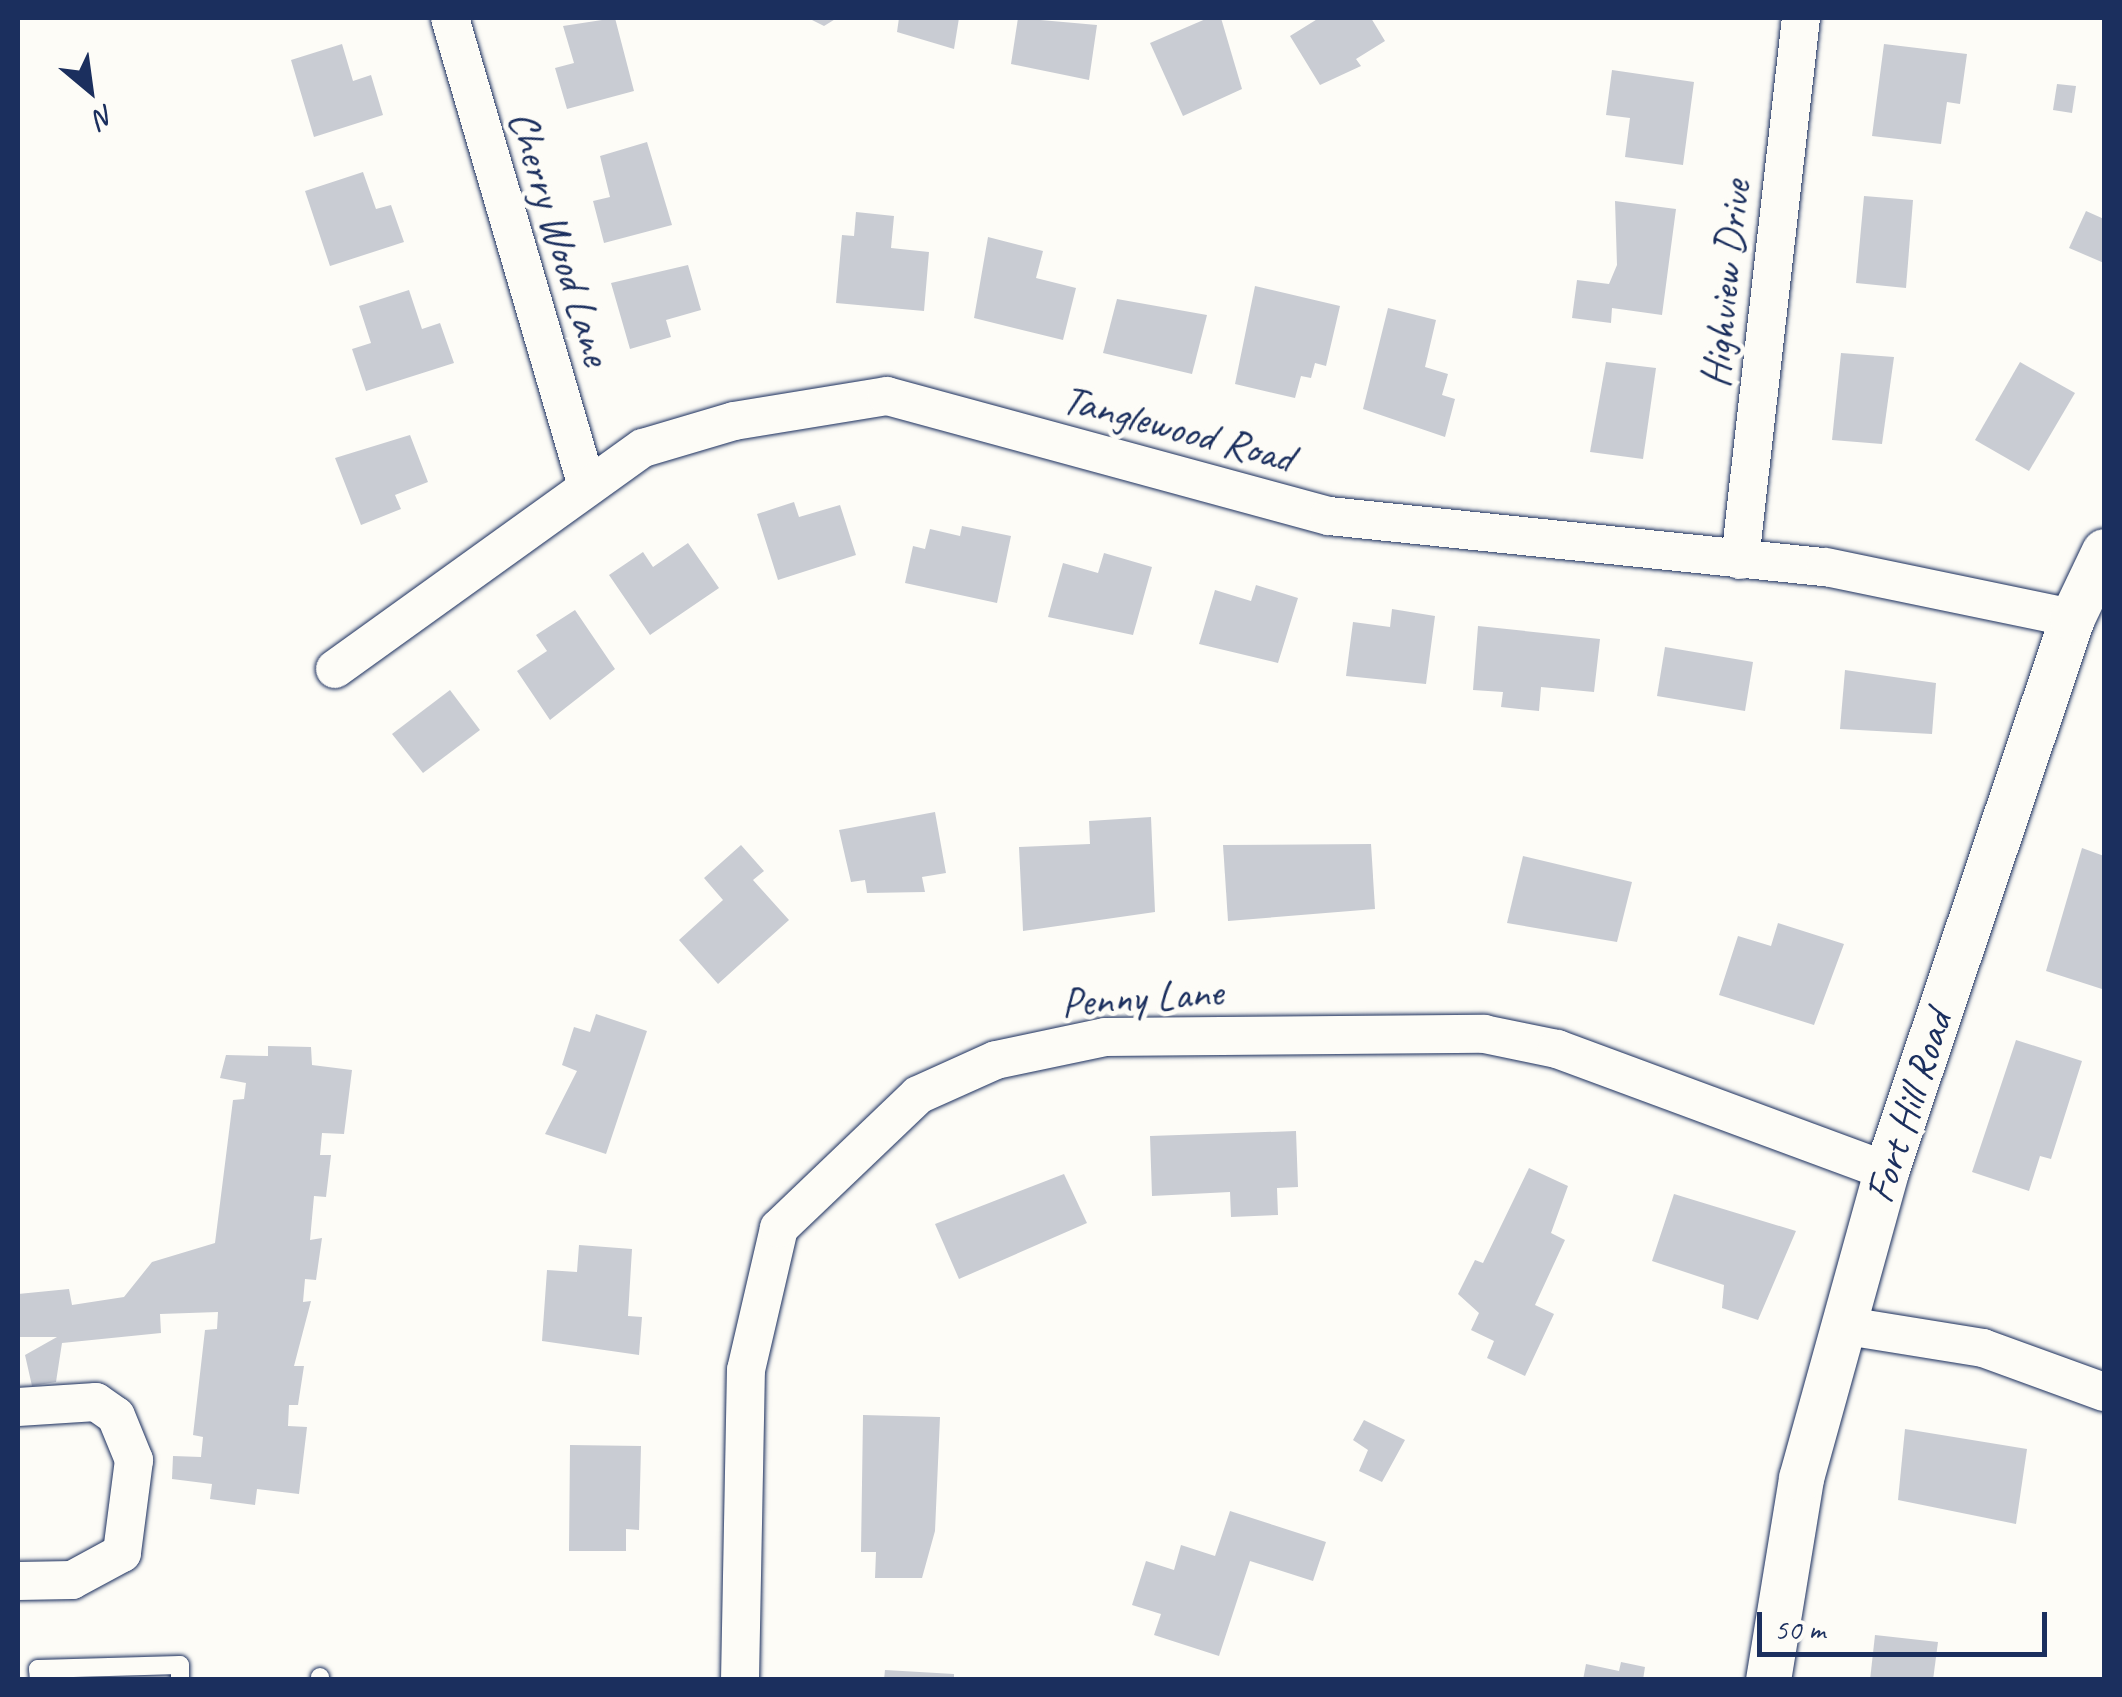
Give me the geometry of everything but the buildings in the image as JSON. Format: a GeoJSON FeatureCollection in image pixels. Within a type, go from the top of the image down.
{"type":"FeatureCollection","features":[{"type":"Feature","properties":{"kind":"street","name":"Cherry Wood Lane"},"geometry":{"type":"LineString","coordinates":[[450,18],[586,483]]}},
{"type":"Feature","properties":{"kind":"street","name":"Highview Drive"},"geometry":{"type":"LineString","coordinates":[[1740,560],[1801,18]]}},
{"type":"Feature","properties":{"kind":"street","name":"Tanglewood Road"},"geometry":{"type":"LineString","coordinates":[[335,669],[586,483],[643,448],[734,421],[886,396],[1329,516],[1826,567],[2072,618]]}},
{"type":"Feature","properties":{"kind":"street","name":"Fort Hill Road"},"geometry":{"type":"LineString","coordinates":[[1768,1680],[1801,1478],[1847,1326],[1886,1171],[2072,618],[2104,551]]}},
{"type":"Feature","properties":{"kind":"street","name":"Penny Lane"},"geometry":{"type":"LineString","coordinates":[[740,1680],[746,1370],[779,1228],[918,1096],[996,1060],[1105,1036],[1484,1034],[1556,1049],[1886,1171]]}},
{"type":"Feature","properties":{"kind":"street"},"geometry":{"type":"LineString","coordinates":[[1847,1326],[1983,1348],[2104,1392]]}},
{"type":"Feature","properties":{"kind":"street"},"geometry":{"type":"LineString","coordinates":[[18,1406],[96,1402],[116,1416],[134,1460],[122,1554],[72,1580],[18,1581]]}},
{"type":"Feature","properties":{"kind":"lane"},"geometry":{"type":"LineString","coordinates":[[38,1680],[38,1669],[180,1665],[180,1680]]}}]}
